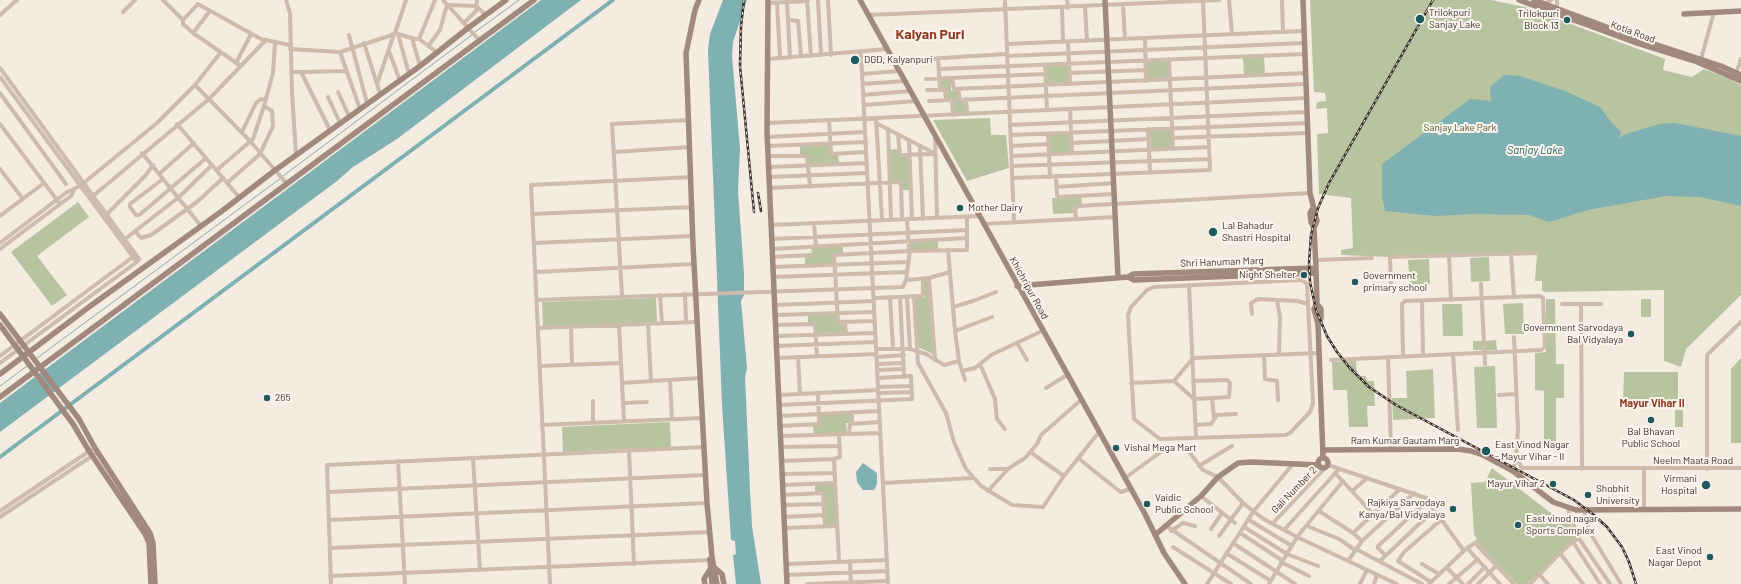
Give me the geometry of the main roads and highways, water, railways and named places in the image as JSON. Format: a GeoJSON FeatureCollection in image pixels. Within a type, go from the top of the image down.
{"type":"FeatureCollection","features":[{"type":"Feature","properties":{"kind":"water"},"geometry":{"type":"Polygon","coordinates":[[[541,0],[581,0],[397,139],[353,167],[337,181],[0,432],[0,403],[541,0]]]}},
{"type":"Feature","properties":{"kind":"water"},"geometry":{"type":"Polygon","coordinates":[[[723,0],[747,0],[733,42],[732,56],[740,149],[738,191],[744,273],[744,295],[741,301],[747,368],[745,377],[752,526],[761,584],[736,584],[733,555],[736,554],[735,541],[731,540],[722,405],[708,50],[710,34],[723,0]]]}},
{"type":"Feature","properties":{"kind":"water","name":"Sanjay Lake"},"geometry":{"type":"Polygon","coordinates":[[[1504,75],[1520,76],[1565,91],[1600,107],[1611,122],[1621,132],[1620,138],[1626,134],[1660,124],[1675,123],[1741,136],[1741,206],[1700,197],[1666,196],[1588,210],[1549,222],[1529,215],[1474,214],[1436,216],[1385,211],[1382,196],[1382,164],[1470,99],[1491,101],[1490,87],[1504,75]]]}},
{"type":"Feature","properties":{"kind":"water"},"geometry":{"type":"Polygon","coordinates":[[[863,463],[877,473],[877,484],[874,490],[863,490],[857,482],[856,472],[863,463]]]}},
{"type":"Feature","properties":{"kind":"waterway"},"geometry":{"type":"LineString","coordinates":[[475,32],[519,0]]}},
{"type":"Feature","properties":{"kind":"waterway"},"geometry":{"type":"LineString","coordinates":[[0,457],[613,0]]}},
{"type":"Feature","properties":{"kind":"waterway"},"geometry":{"type":"LineString","coordinates":[[283,176],[473,34]]}},
{"type":"Feature","properties":{"kind":"waterway"},"geometry":{"type":"LineString","coordinates":[[37,358],[281,178]]}},
{"type":"Feature","properties":{"kind":"waterway"},"geometry":{"type":"LineString","coordinates":[[0,386],[27,366]]}},
{"type":"Feature","properties":{"kind":"railway"},"geometry":{"type":"LineString","coordinates":[[744,0],[741,26],[740,66],[754,212]]}},
{"type":"Feature","properties":{"kind":"railway"},"geometry":{"type":"LineString","coordinates":[[1433,0],[1329,183],[1318,208],[1311,235],[1309,263],[1310,282],[1316,310],[1327,336],[1337,352],[1349,367],[1369,387],[1396,405],[1574,500],[1594,515],[1607,527],[1622,547],[1629,562],[1636,584]]}},
{"type":"Feature","properties":{"kind":"railway"},"geometry":{"type":"LineString","coordinates":[[758,193],[761,211]]}},
{"type":"Feature","properties":{"kind":"place","name":"Trilokpuri Sanjay Lake"},"geometry":{"type":"Point","coordinates":[1420,19]}},
{"type":"Feature","properties":{"kind":"place","name":"Trilokpuri Block 13"},"geometry":{"type":"Point","coordinates":[1567,20]}},
{"type":"Feature","properties":{"kind":"place","name":"DGD, Kalyanpuri"},"geometry":{"type":"Point","coordinates":[855,60]}},
{"type":"Feature","properties":{"kind":"place","name":"Mother Dairy"},"geometry":{"type":"Point","coordinates":[960,208]}},
{"type":"Feature","properties":{"kind":"place","name":"Lal Bahadur Shastri Hospital"},"geometry":{"type":"Point","coordinates":[1213,232]}},
{"type":"Feature","properties":{"kind":"place","name":"Night Shelter"},"geometry":{"type":"Point","coordinates":[1304,275]}},
{"type":"Feature","properties":{"kind":"place","name":"Government primary school"},"geometry":{"type":"Point","coordinates":[1355,282]}},
{"type":"Feature","properties":{"kind":"place","name":"Government Sarvodaya Bal Vidyalaya"},"geometry":{"type":"Point","coordinates":[1631,334]}},
{"type":"Feature","properties":{"kind":"place","name":"265"},"geometry":{"type":"Point","coordinates":[267,398]}},
{"type":"Feature","properties":{"kind":"place","name":"Bal Bhavan Public School"},"geometry":{"type":"Point","coordinates":[1651,420]}},
{"type":"Feature","properties":{"kind":"place","name":"Vishal Mega Mart"},"geometry":{"type":"Point","coordinates":[1116,448]}},
{"type":"Feature","properties":{"kind":"place","name":"East Vinod Nagar - Mayur Vihar - II"},"geometry":{"type":"Point","coordinates":[1486,451]}},
{"type":"Feature","properties":{"kind":"place","name":"Mayur Vihar 2"},"geometry":{"type":"Point","coordinates":[1553,484]}},
{"type":"Feature","properties":{"kind":"place","name":"Virmani Hospital"},"geometry":{"type":"Point","coordinates":[1706,485]}},
{"type":"Feature","properties":{"kind":"place","name":"Shobhit University"},"geometry":{"type":"Point","coordinates":[1588,495]}},
{"type":"Feature","properties":{"kind":"place","name":"Vaidic Public School"},"geometry":{"type":"Point","coordinates":[1147,504]}},
{"type":"Feature","properties":{"kind":"place","name":"Rajkiya Sarvodaya Kanya/Bal Vidyalaya"},"geometry":{"type":"Point","coordinates":[1453,509]}},
{"type":"Feature","properties":{"kind":"place","name":"East vinod nagar Sports Complex"},"geometry":{"type":"Point","coordinates":[1518,525]}},
{"type":"Feature","properties":{"kind":"place","name":"East Vinod Nagar Depot"},"geometry":{"type":"Point","coordinates":[1710,557]}},
{"type":"Feature","properties":{"kind":"district","name":"Kalyan Puri"},"geometry":{"type":"Point","coordinates":[930,34]}},
{"type":"Feature","properties":{"kind":"district","name":"Mayur Vihar II"},"geometry":{"type":"Point","coordinates":[1652,403]}},
{"type":"Feature","properties":{"kind":"park label","name":"Sanjay Lake Park"},"geometry":{"type":"Point","coordinates":[1460,128]}}]}
